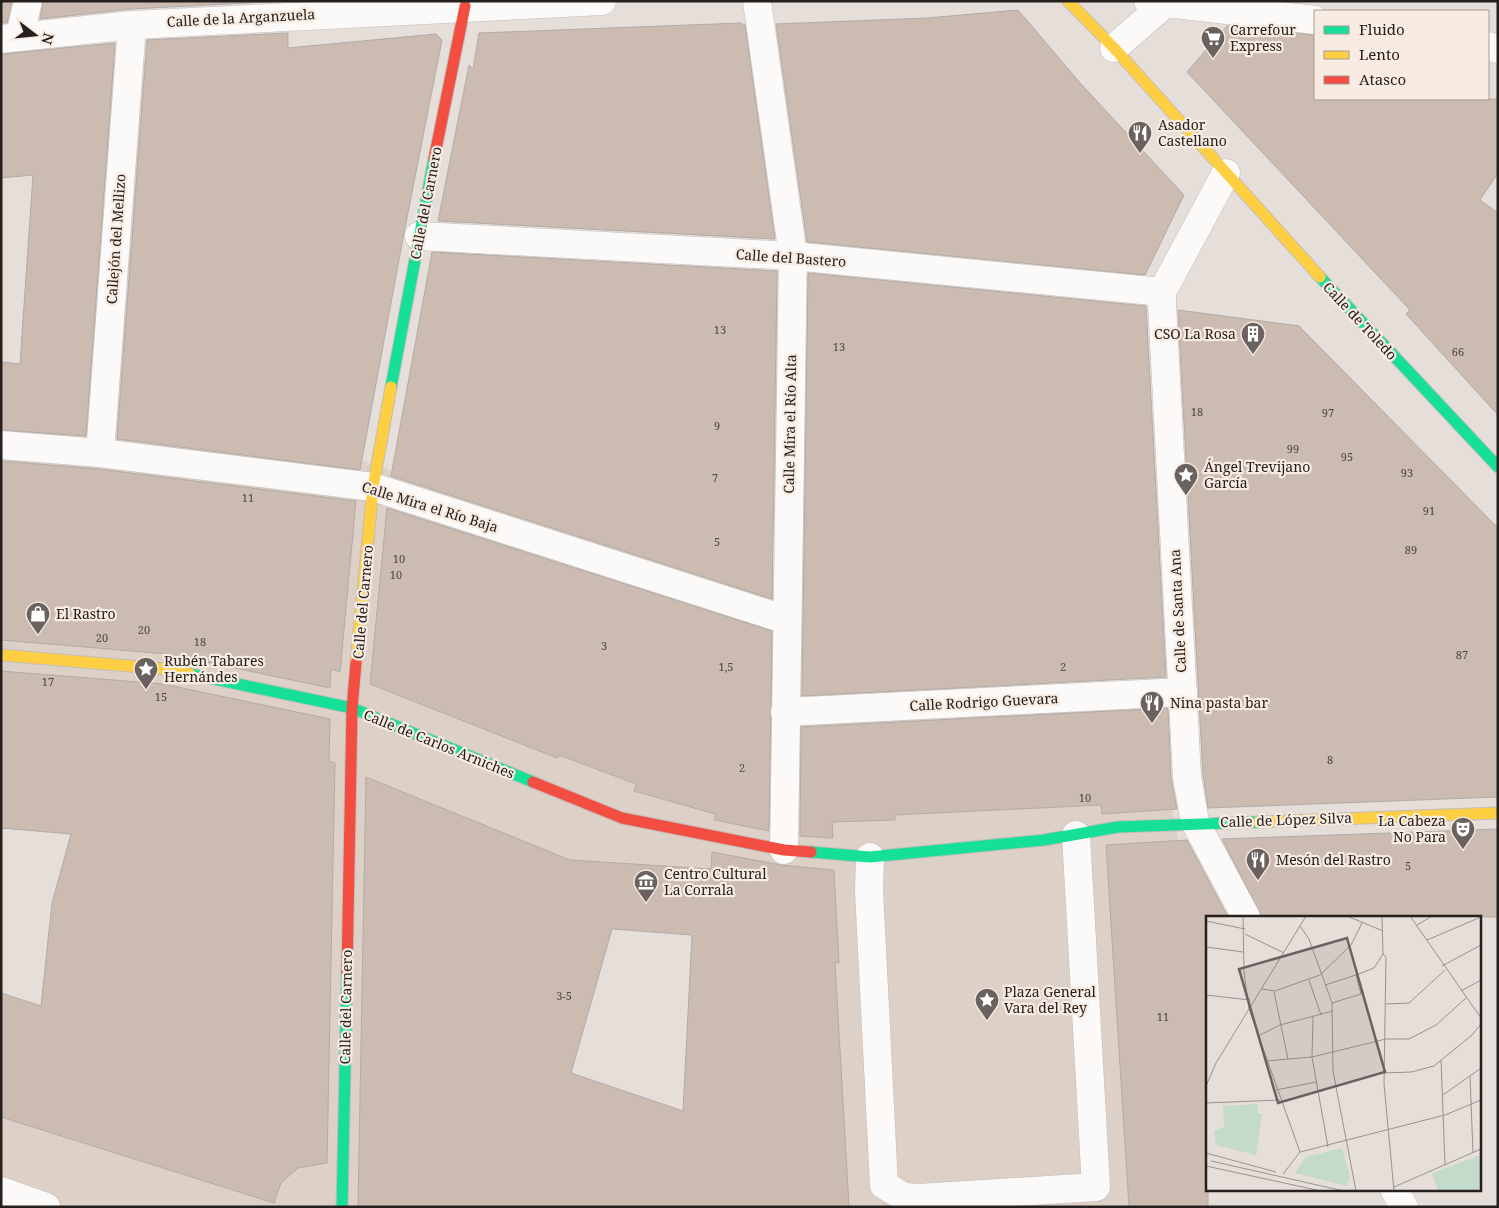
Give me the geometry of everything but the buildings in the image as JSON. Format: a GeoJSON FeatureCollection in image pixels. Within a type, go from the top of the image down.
{"type":"FeatureCollection","features":[{"type":"Feature","properties":{"kind":"street"},"geometry":{"type":"LineString","coordinates":[[11,37],[28,1]]}},
{"type":"Feature","properties":{"kind":"street","name":"Calle de la Arganzuela"},"geometry":{"type":"LineString","coordinates":[[11,37],[132,24],[465,6],[602,1]]}},
{"type":"Feature","properties":{"kind":"street","name":"Calle Mira el Río Alta"},"geometry":{"type":"LineString","coordinates":[[756,1],[793,256],[784,850]]}},
{"type":"Feature","properties":{"kind":"street","name":"Calle de Toledo"},"geometry":{"type":"LineString","coordinates":[[1068,1],[1114,48],[1341,301],[1498,467]]}},
{"type":"Feature","properties":{"kind":"street"},"geometry":{"type":"LineString","coordinates":[[1114,48],[1161,2],[1314,20]]}},
{"type":"Feature","properties":{"kind":"street","name":"Calle del Carnero"},"geometry":{"type":"LineString","coordinates":[[342,1207],[352,708],[373,488],[419,236],[465,6]]}},
{"type":"Feature","properties":{"kind":"street","name":"Callejón del Mellizo"},"geometry":{"type":"LineString","coordinates":[[100,453],[132,24]]}},
{"type":"Feature","properties":{"kind":"street"},"geometry":{"type":"LineString","coordinates":[[1162,292],[1226,173]]}},
{"type":"Feature","properties":{"kind":"street","name":"Calle del Bastero"},"geometry":{"type":"LineString","coordinates":[[419,236],[793,256],[1162,292]]}},
{"type":"Feature","properties":{"kind":"street","name":"Calle de Santa Ana"},"geometry":{"type":"LineString","coordinates":[[1162,292],[1187,777],[1195,822],[1245,916]]}},
{"type":"Feature","properties":{"kind":"street","name":"Calle Mira el Río Baja"},"geometry":{"type":"LineString","coordinates":[[1,445],[100,453],[373,488],[787,620]]}},
{"type":"Feature","properties":{"kind":"street","name":"Calle de Carlos Arniches"},"geometry":{"type":"LineString","coordinates":[[1,655],[165,669],[352,708],[622,818],[784,850],[870,857]]}},
{"type":"Feature","properties":{"kind":"street","name":"Calle Rodrigo Guevara"},"geometry":{"type":"LineString","coordinates":[[785,712],[1183,692]]}},
{"type":"Feature","properties":{"kind":"street","name":"Calle de López Silva"},"geometry":{"type":"LineString","coordinates":[[1076,835],[1118,827],[1195,822],[1498,813]]}},
{"type":"Feature","properties":{"kind":"street"},"geometry":{"type":"LineString","coordinates":[[1076,835],[1096,1197],[904,1197],[884,1185],[869,891],[870,857],[1044,840],[1076,835]]}},
{"type":"Feature","properties":{"kind":"street"},"geometry":{"type":"LineString","coordinates":[[1395,1190],[1404,1207]]}},
{"type":"Feature","properties":{"kind":"street"},"geometry":{"type":"LineString","coordinates":[[1,1191],[46,1207]]}},
{"type":"Feature","properties":{"kind":"shaded area","name":"El Rastro"},"geometry":{"type":"Polygon","coordinates":[[[107,60],[150,60],[123,435],[126,439],[361,461],[460,492],[460,489],[530,510],[640,547],[639,552],[773,595],[775,524],[770,522],[770,459],[773,459],[778,273],[812,274],[802,695],[1164,679],[1165,709],[1058,714],[1058,719],[801,729],[800,823],[894,820],[895,815],[1171,802],[1180,850],[1108,853],[1129,1207],[849,1207],[835,962],[839,962],[835,878],[570,860],[377,781],[369,966],[363,965],[358,1207],[1,1207],[1,1117],[274,1203],[282,1182],[298,1168],[314,1165],[328,825],[330,726],[105,687],[1,678],[1,628],[169,645],[328,675],[333,669],[356,508],[1,472],[1,427],[82,434],[107,60]],[[396,518],[372,685],[557,758],[559,755],[636,784],[634,791],[715,814],[765,821],[769,654],[752,633],[396,518]]]}},
{"type":"Feature","properties":{"kind":"traffic: fast"},"geometry":{"type":"LineString","coordinates":[[391,387],[434,159]]}},
{"type":"Feature","properties":{"kind":"traffic: fast"},"geometry":{"type":"LineString","coordinates":[[1320,277],[1498,467]]}},
{"type":"Feature","properties":{"kind":"traffic: fast"},"geometry":{"type":"LineString","coordinates":[[190,674],[352,708],[533,782]]}},
{"type":"Feature","properties":{"kind":"traffic: fast"},"geometry":{"type":"LineString","coordinates":[[811,852],[870,857],[1044,840],[1118,827],[1258,822]]}},
{"type":"Feature","properties":{"kind":"traffic: fast"},"geometry":{"type":"LineString","coordinates":[[342,1207],[347,973]]}},
{"type":"Feature","properties":{"kind":"traffic: slow"},"geometry":{"type":"LineString","coordinates":[[1068,1],[1114,48],[1320,277]]}},
{"type":"Feature","properties":{"kind":"traffic: slow"},"geometry":{"type":"LineString","coordinates":[[356,663],[373,487],[391,387]]}},
{"type":"Feature","properties":{"kind":"traffic: slow"},"geometry":{"type":"LineString","coordinates":[[1,655],[165,669],[190,674]]}},
{"type":"Feature","properties":{"kind":"traffic: slow"},"geometry":{"type":"LineString","coordinates":[[1258,822],[1498,813]]}},
{"type":"Feature","properties":{"kind":"traffic: jam"},"geometry":{"type":"LineString","coordinates":[[434,159],[465,6]]}},
{"type":"Feature","properties":{"kind":"traffic: jam"},"geometry":{"type":"LineString","coordinates":[[347,973],[352,708],[356,663]]}},
{"type":"Feature","properties":{"kind":"traffic: jam"},"geometry":{"type":"LineString","coordinates":[[533,782],[622,818],[784,850],[811,852]]}},
{"type":"Feature","properties":{"kind":"place","name":"Carrefour Express"},"geometry":{"type":"Point","coordinates":[1213,59]}},
{"type":"Feature","properties":{"kind":"place","name":"Asador Castellano"},"geometry":{"type":"Point","coordinates":[1140,154]}},
{"type":"Feature","properties":{"kind":"place","name":"CSO La Rosa"},"geometry":{"type":"Point","coordinates":[1253,355]}},
{"type":"Feature","properties":{"kind":"place","name":"Ángel Trevijano García"},"geometry":{"type":"Point","coordinates":[1186,496]}},
{"type":"Feature","properties":{"kind":"place","name":"El Rastro"},"geometry":{"type":"Point","coordinates":[38,635]}},
{"type":"Feature","properties":{"kind":"place","name":"Rubén Tabares Hernándes"},"geometry":{"type":"Point","coordinates":[146,690]}},
{"type":"Feature","properties":{"kind":"place","name":"Nina pasta bar"},"geometry":{"type":"Point","coordinates":[1152,724]}},
{"type":"Feature","properties":{"kind":"place","name":"La Cabeza No Para"},"geometry":{"type":"Point","coordinates":[1463,850]}},
{"type":"Feature","properties":{"kind":"place","name":"Mesón del Rastro"},"geometry":{"type":"Point","coordinates":[1258,881]}},
{"type":"Feature","properties":{"kind":"place","name":"Centro Cultural La Corrala"},"geometry":{"type":"Point","coordinates":[646,903]}},
{"type":"Feature","properties":{"kind":"place","name":"Plaza General Vara del Rey"},"geometry":{"type":"Point","coordinates":[987,1021]}}]}
